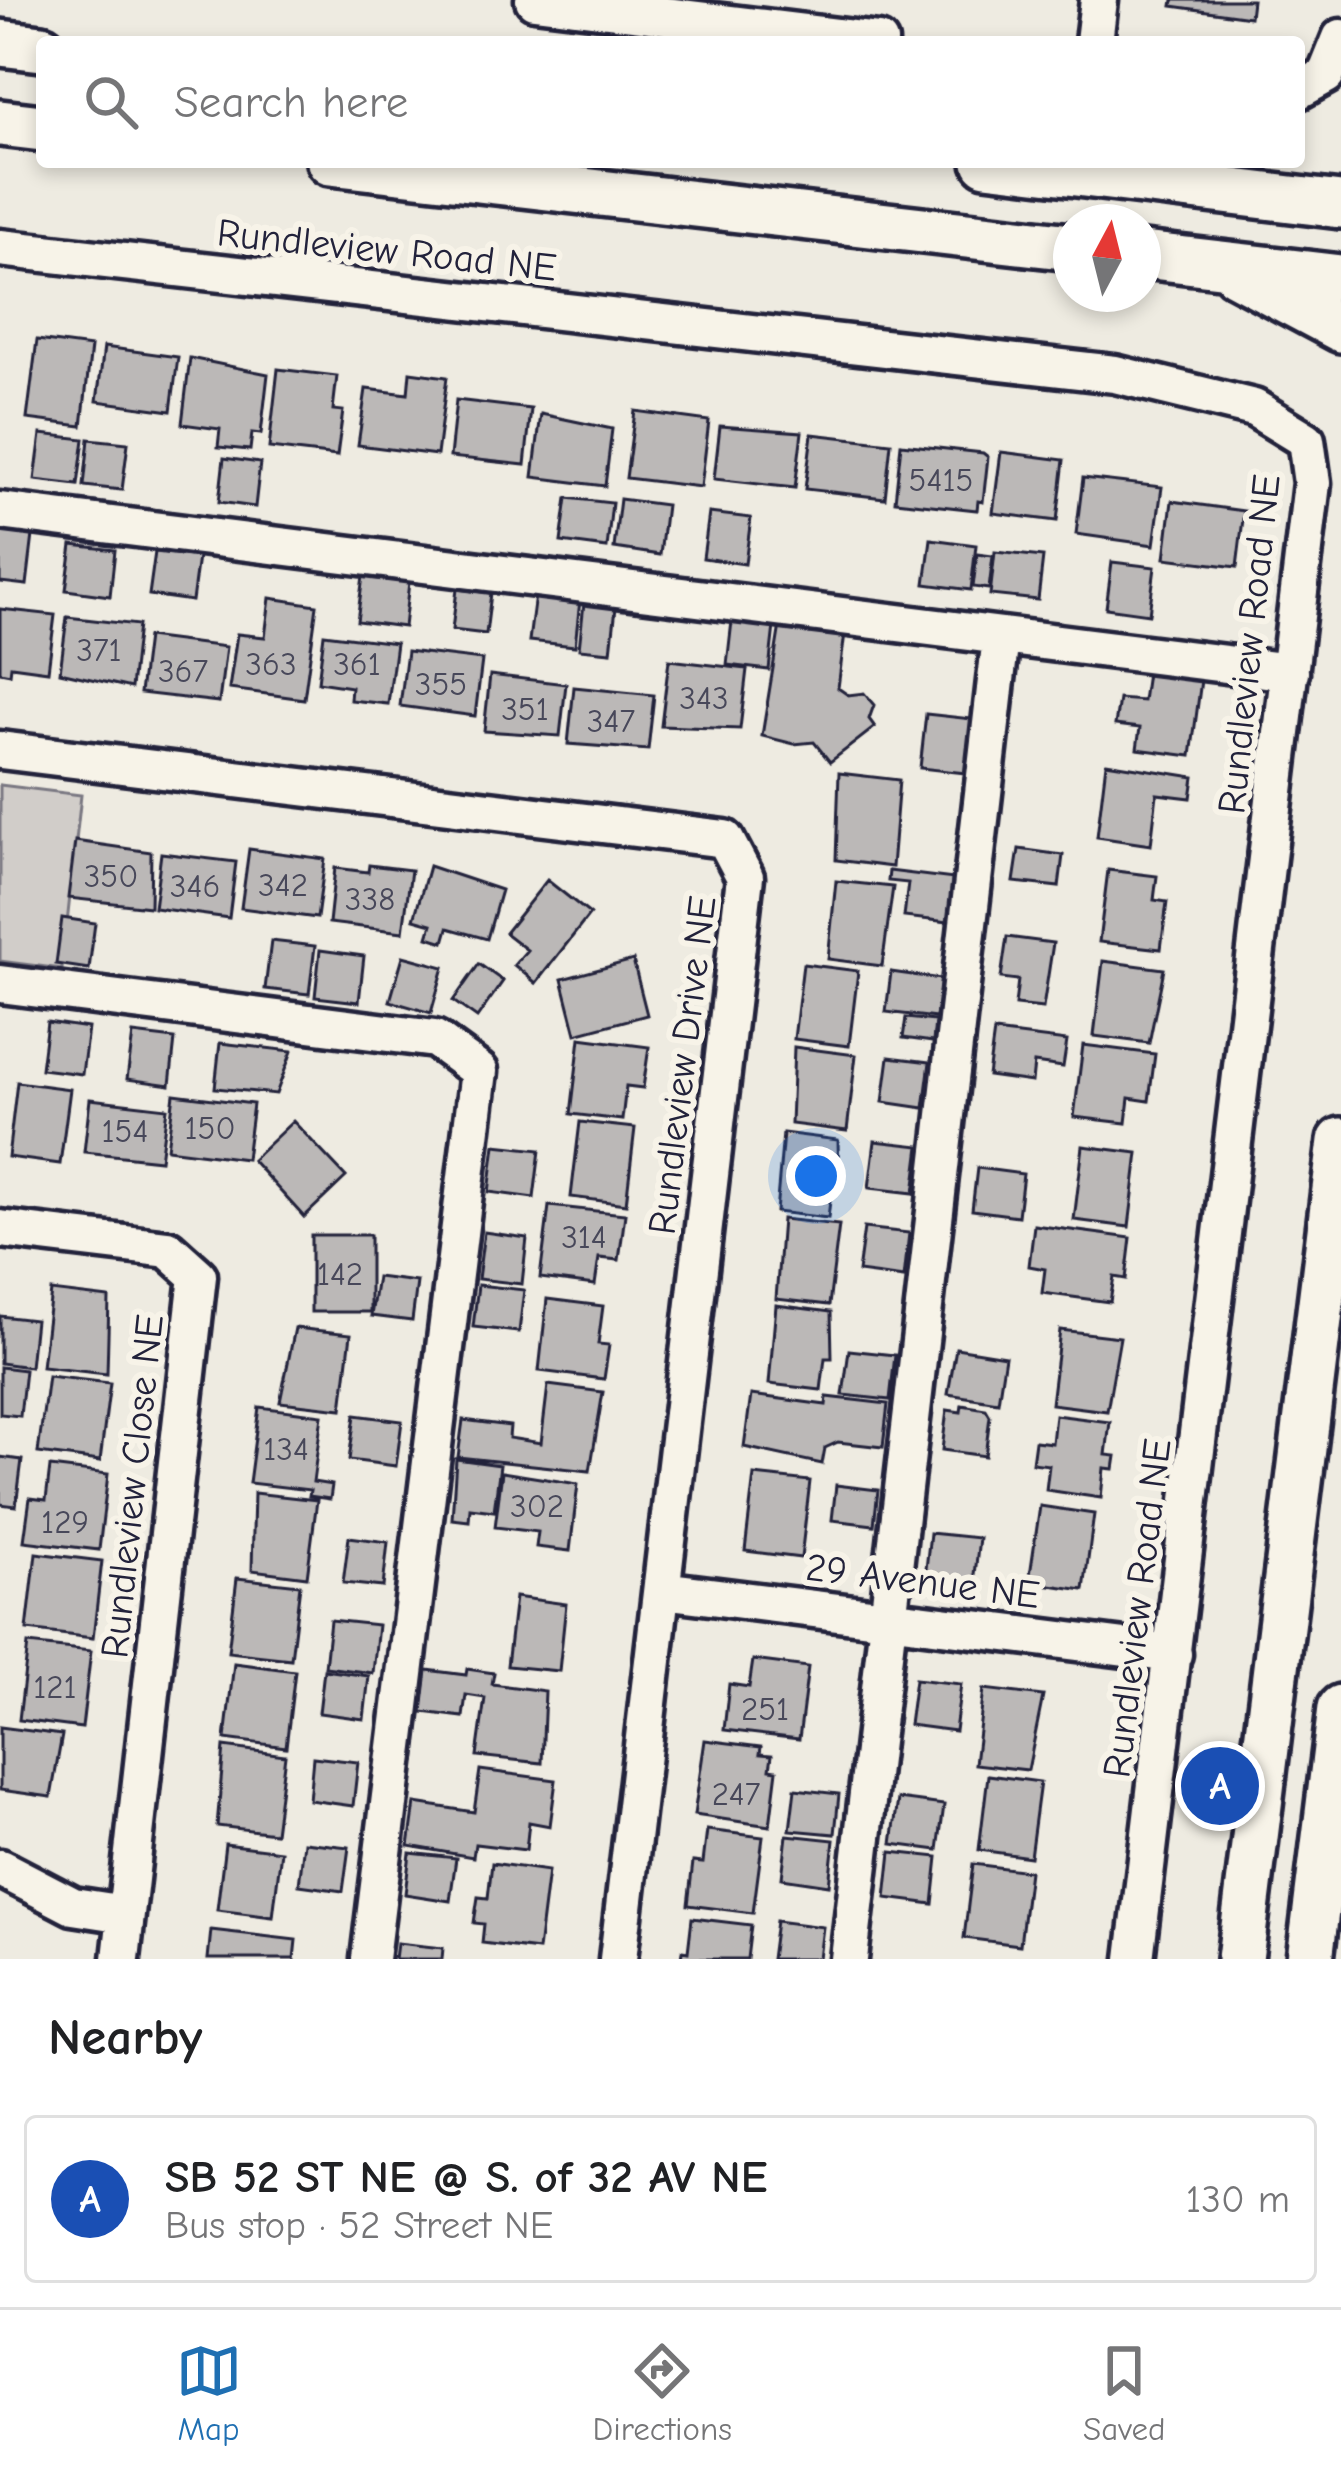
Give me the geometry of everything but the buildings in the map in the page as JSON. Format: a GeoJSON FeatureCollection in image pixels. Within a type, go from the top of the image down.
{"type":"FeatureCollection","features":[{"type":"Feature","properties":{"kind":"main road"},"geometry":{"type":"LineString","coordinates":[[0,43],[36,47]]}},
{"type":"Feature","properties":{"kind":"main road"},"geometry":{"type":"LineString","coordinates":[[0,123],[36,127]]}},
{"type":"Feature","properties":{"kind":"main road"},"geometry":{"type":"LineString","coordinates":[[382,168],[1053,245]]}},
{"type":"Feature","properties":{"kind":"main road"},"geometry":{"type":"LineString","coordinates":[[1038,168],[1339,203]]}},
{"type":"Feature","properties":{"kind":"main road"},"geometry":{"type":"LineString","coordinates":[[1161,257],[1341,278]]}},
{"type":"Feature","properties":{"kind":"main road"},"geometry":{"type":"LineString","coordinates":[[1218,263],[1341,329]]}},
{"type":"Feature","properties":{"kind":"main road"},"geometry":{"type":"LineString","coordinates":[[1240,1959],[1341,1141]]}},
{"type":"Feature","properties":{"kind":"main road"},"geometry":{"type":"LineString","coordinates":[[1310,1959],[1341,1708]]}},
{"type":"Feature","properties":{"kind":"street"},"geometry":{"type":"LineString","coordinates":[[533,0],[830,36]]}},
{"type":"Feature","properties":{"kind":"street"},"geometry":{"type":"LineString","coordinates":[[1095,36],[1099,0]]}},
{"type":"Feature","properties":{"kind":"street"},"geometry":{"type":"LineString","coordinates":[[1305,87],[1326,75],[1341,38]]}},
{"type":"Feature","properties":{"kind":"street","name":"Rundleview Road NE"},"geometry":{"type":"LineString","coordinates":[[0,248],[1115,374],[1254,408],[1306,440],[1312,483],[1135,1959]]}},
{"type":"Feature","properties":{"kind":"street"},"geometry":{"type":"LineString","coordinates":[[0,511],[1290,672]]}},
{"type":"Feature","properties":{"kind":"street"},"geometry":{"type":"LineString","coordinates":[[849,1959],[1001,637]]}},
{"type":"Feature","properties":{"kind":"street","name":"Rundleview Drive NE"},"geometry":{"type":"LineString","coordinates":[[0,750],[725,839],[745,877],[618,1959]]}},
{"type":"Feature","properties":{"kind":"street"},"geometry":{"type":"LineString","coordinates":[[0,984],[435,1039],[479,1072],[370,1959]]}},
{"type":"Feature","properties":{"kind":"street","name":"Rundleview Close NE"},"geometry":{"type":"LineString","coordinates":[[0,1229],[168,1249],[197,1276],[121,1959]]}},
{"type":"Feature","properties":{"kind":"street","name":"29 Avenue NE"},"geometry":{"type":"LineString","coordinates":[[662,1589],[1174,1654]]}},
{"type":"Feature","properties":{"kind":"street"},"geometry":{"type":"LineString","coordinates":[[0,1868],[73,1906],[125,1914]]}},
{"type":"Feature","properties":{"kind":"shaded area"},"geometry":{"type":"Polygon","coordinates":[[[0,785],[81,795],[62,969],[0,961],[0,785]]]}},
{"type":"Feature","properties":{"kind":"place","name":"SB 52 ST NE @ S. of 32 AV NE"},"geometry":{"type":"Point","coordinates":[1220,1786]}}]}
